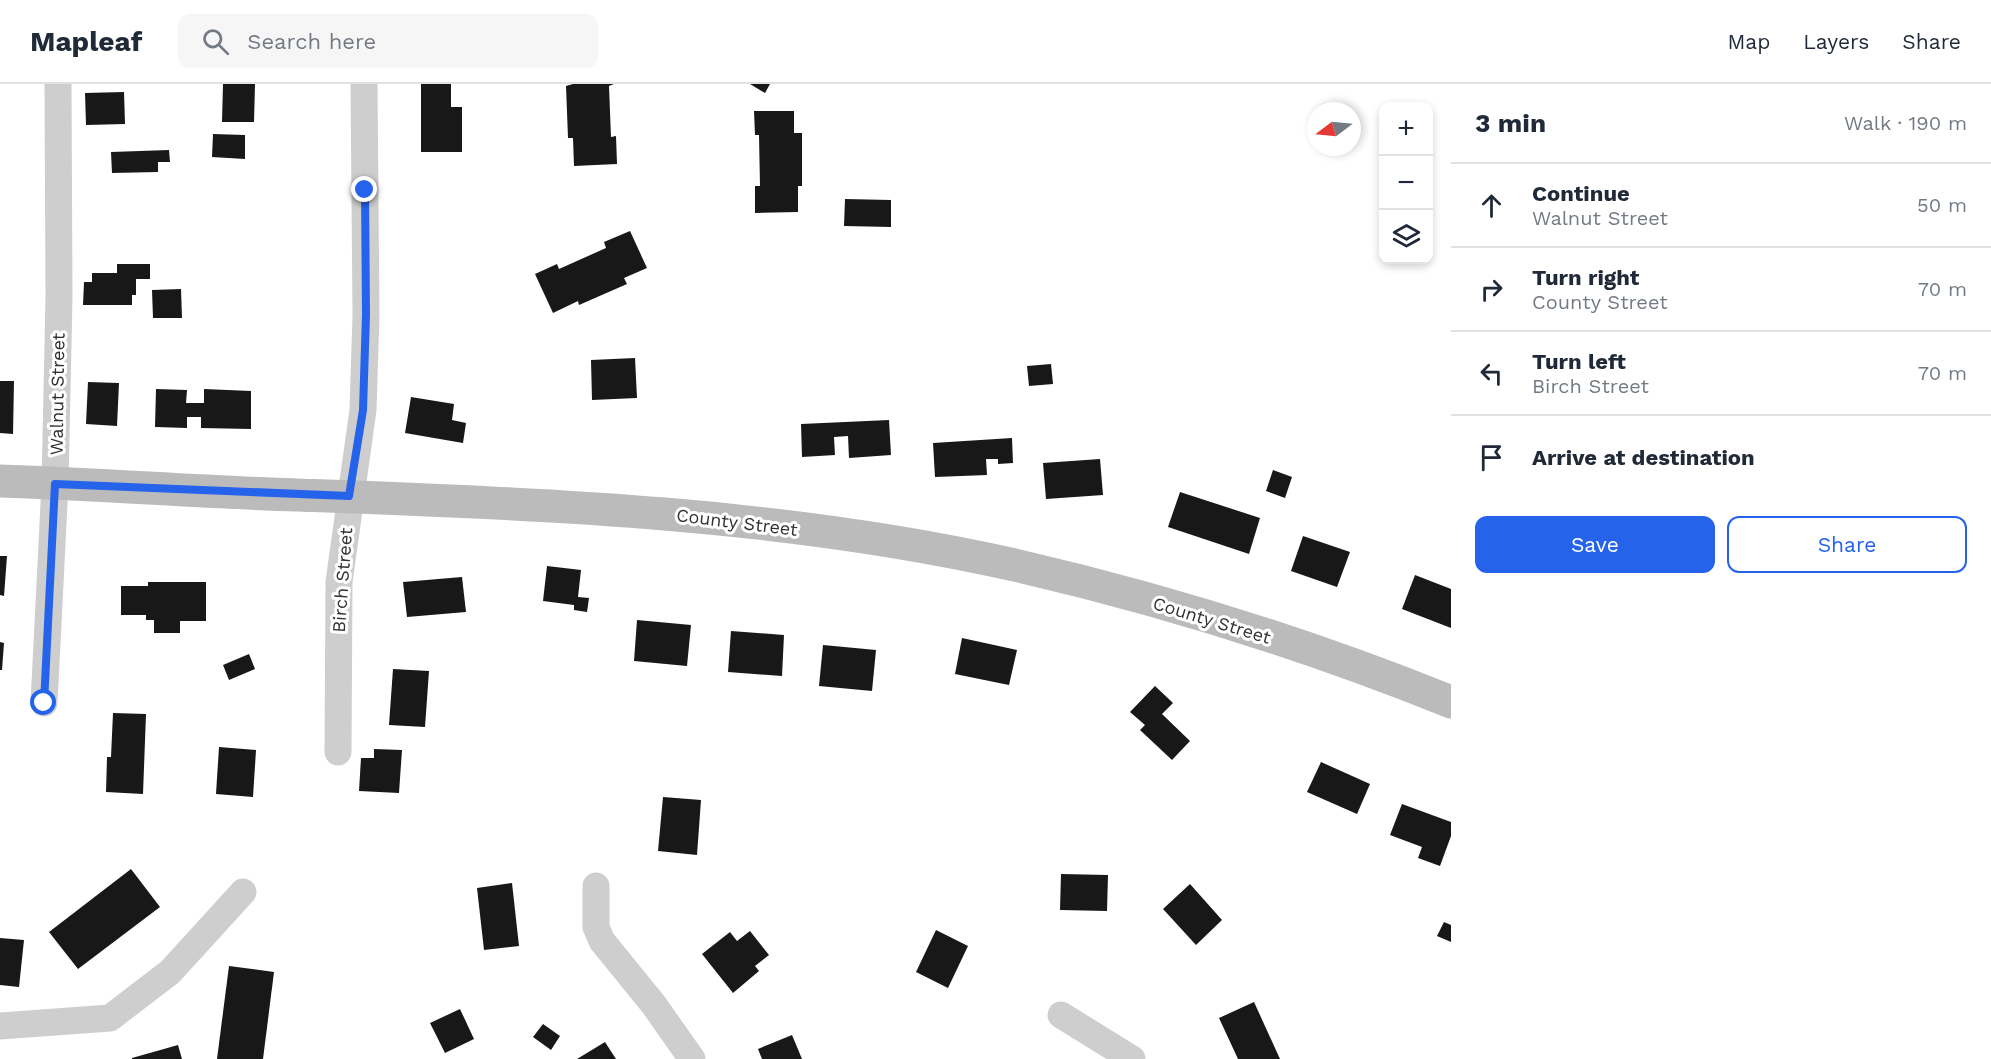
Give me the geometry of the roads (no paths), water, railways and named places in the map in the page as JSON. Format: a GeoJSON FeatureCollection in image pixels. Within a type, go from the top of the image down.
{"type":"FeatureCollection","features":[{"type":"Feature","properties":{"kind":"main road","name":"County Street"},"geometry":{"type":"LineString","coordinates":[[0,481],[477,500],[644,511],[889,542],[995,562],[1170,606],[1384,675],[1451,702]]}},
{"type":"Feature","properties":{"kind":"street","name":"Walnut Street"},"geometry":{"type":"LineString","coordinates":[[44,703],[55,484],[59,297],[58,84]]}},
{"type":"Feature","properties":{"kind":"street","name":"Birch Street"},"geometry":{"type":"LineString","coordinates":[[338,753],[339,582],[349,496],[363,410],[366,315],[364,84]]}},
{"type":"Feature","properties":{"kind":"street"},"geometry":{"type":"LineString","coordinates":[[596,886],[596,927],[602,942],[680,1039],[692,1059]]}},
{"type":"Feature","properties":{"kind":"street"},"geometry":{"type":"LineString","coordinates":[[0,1026],[110,1018],[170,972],[243,892]]}},
{"type":"Feature","properties":{"kind":"street"},"geometry":{"type":"LineString","coordinates":[[1061,1015],[1132,1059]]}}]}
